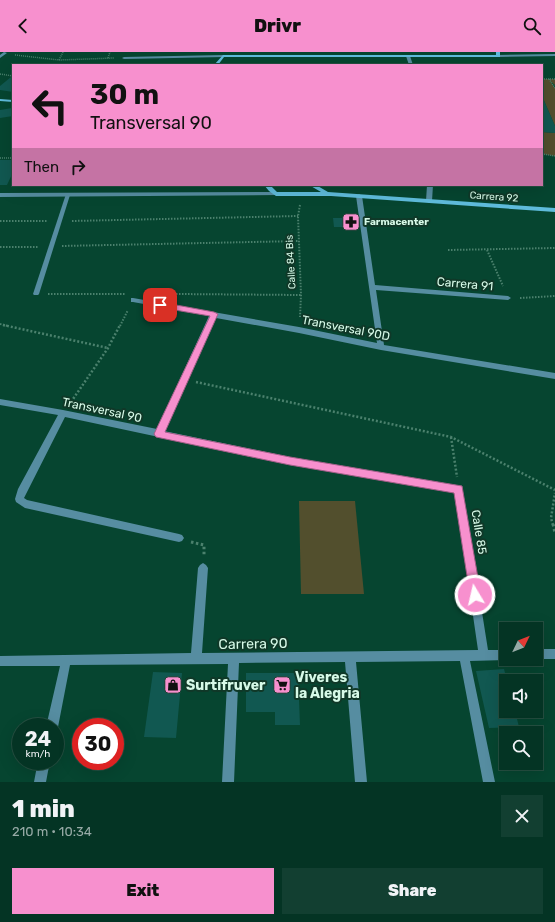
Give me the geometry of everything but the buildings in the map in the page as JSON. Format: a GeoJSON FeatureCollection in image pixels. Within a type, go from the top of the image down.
{"type":"FeatureCollection","features":[{"type":"Feature","properties":{"kind":"street"},"geometry":{"type":"LineString","coordinates":[[0,57],[5,54]]}},
{"type":"Feature","properties":{"kind":"street"},"geometry":{"type":"LineString","coordinates":[[217,64],[223,56],[316,54],[408,56],[498,54],[555,55]]}},
{"type":"Feature","properties":{"kind":"street"},"geometry":{"type":"LineString","coordinates":[[408,56],[411,64]]}},
{"type":"Feature","properties":{"kind":"street"},"geometry":{"type":"LineString","coordinates":[[0,100],[12,102]]}},
{"type":"Feature","properties":{"kind":"street"},"geometry":{"type":"LineString","coordinates":[[268,186],[276,194]]}},
{"type":"Feature","properties":{"kind":"street"},"geometry":{"type":"LineString","coordinates":[[314,186],[331,194]]}},
{"type":"Feature","properties":{"kind":"street"},"geometry":{"type":"LineString","coordinates":[[429,201],[430,186]]}},
{"type":"Feature","properties":{"kind":"street","name":"Carrera 92"},"geometry":{"type":"LineString","coordinates":[[0,195],[331,194],[555,210]]}},
{"type":"Feature","properties":{"kind":"street"},"geometry":{"type":"LineString","coordinates":[[359,196],[381,347]]}},
{"type":"Feature","properties":{"kind":"street","name":"Carrera 91"},"geometry":{"type":"LineString","coordinates":[[373,287],[508,298]]}},
{"type":"Feature","properties":{"kind":"street","name":"Transversal 90D"},"geometry":{"type":"LineString","coordinates":[[133,300],[299,330],[381,347],[555,376]]}},
{"type":"Feature","properties":{"kind":"street"},"geometry":{"type":"LineString","coordinates":[[159,434],[214,314]]}},
{"type":"Feature","properties":{"kind":"street","name":"Transversal 90"},"geometry":{"type":"LineString","coordinates":[[0,402],[63,413],[298,462],[459,489]]}},
{"type":"Feature","properties":{"kind":"street"},"geometry":{"type":"LineString","coordinates":[[63,413],[21,492],[19,499],[26,504],[179,538]]}},
{"type":"Feature","properties":{"kind":"street","name":"Calle 85"},"geometry":{"type":"LineString","coordinates":[[459,489],[484,655]]}},
{"type":"Feature","properties":{"kind":"street"},"geometry":{"type":"LineString","coordinates":[[196,659],[203,568]]}},
{"type":"Feature","properties":{"kind":"street","name":"Carrera 90"},"geometry":{"type":"LineString","coordinates":[[0,661],[499,654]]}},
{"type":"Feature","properties":{"kind":"street"},"geometry":{"type":"LineString","coordinates":[[543,654],[555,654]]}},
{"type":"Feature","properties":{"kind":"street"},"geometry":{"type":"LineString","coordinates":[[464,655],[489,782]]}},
{"type":"Feature","properties":{"kind":"street"},"geometry":{"type":"LineString","coordinates":[[350,656],[361,782]]}},
{"type":"Feature","properties":{"kind":"street"},"geometry":{"type":"LineString","coordinates":[[228,782],[234,658]]}},
{"type":"Feature","properties":{"kind":"street"},"geometry":{"type":"LineString","coordinates":[[54,718],[66,660]]}},
{"type":"Feature","properties":{"kind":"street"},"geometry":{"type":"LineString","coordinates":[[40,782],[42,770]]}},
{"type":"Feature","properties":{"kind":"lane"},"geometry":{"type":"LineString","coordinates":[[124,58],[223,56]]}},
{"type":"Feature","properties":{"kind":"lane"},"geometry":{"type":"LineString","coordinates":[[36,294],[68,195]]}},
{"type":"Feature","properties":{"kind":"path"},"geometry":{"type":"LineString","coordinates":[[59,60],[63,52]]}},
{"type":"Feature","properties":{"kind":"path"},"geometry":{"type":"LineString","coordinates":[[108,58],[110,52]]}},
{"type":"Feature","properties":{"kind":"path"},"geometry":{"type":"LineString","coordinates":[[5,54],[59,60],[124,58]]}},
{"type":"Feature","properties":{"kind":"path"},"geometry":{"type":"LineString","coordinates":[[0,74],[12,76]]}},
{"type":"Feature","properties":{"kind":"path"},"geometry":{"type":"LineString","coordinates":[[543,79],[555,79]]}},
{"type":"Feature","properties":{"kind":"path"},"geometry":{"type":"LineString","coordinates":[[548,79],[555,88]]}},
{"type":"Feature","properties":{"kind":"path"},"geometry":{"type":"LineString","coordinates":[[543,154],[555,156]]}},
{"type":"Feature","properties":{"kind":"path"},"geometry":{"type":"LineString","coordinates":[[0,158],[12,158]]}},
{"type":"Feature","properties":{"kind":"path","name":"Calle 84 Bis"},"geometry":{"type":"LineString","coordinates":[[299,330],[301,295],[298,216],[302,194]]}},
{"type":"Feature","properties":{"kind":"path"},"geometry":{"type":"LineString","coordinates":[[0,222],[298,216]]}},
{"type":"Feature","properties":{"kind":"path"},"geometry":{"type":"LineString","coordinates":[[0,247],[299,241]]}},
{"type":"Feature","properties":{"kind":"path"},"geometry":{"type":"LineString","coordinates":[[448,250],[555,248]]}},
{"type":"Feature","properties":{"kind":"path"},"geometry":{"type":"LineString","coordinates":[[487,250],[508,298]]}},
{"type":"Feature","properties":{"kind":"path","name":"Carrera 91"},"geometry":{"type":"LineString","coordinates":[[508,298],[555,296]]}},
{"type":"Feature","properties":{"kind":"path"},"geometry":{"type":"LineString","coordinates":[[63,413],[108,348],[133,300]]}},
{"type":"Feature","properties":{"kind":"path"},"geometry":{"type":"LineString","coordinates":[[0,324],[108,348]]}},
{"type":"Feature","properties":{"kind":"path"},"geometry":{"type":"LineString","coordinates":[[185,380],[451,437],[555,490]]}},
{"type":"Feature","properties":{"kind":"path"},"geometry":{"type":"LineString","coordinates":[[451,437],[459,489]]}},
{"type":"Feature","properties":{"kind":"path"},"geometry":{"type":"LineString","coordinates":[[555,493],[551,518],[555,533]]}},
{"type":"Feature","properties":{"kind":"path"},"geometry":{"type":"LineString","coordinates":[[179,538],[204,545],[203,568]]}},
{"type":"Feature","properties":{"kind":"shaded area"},"geometry":{"type":"Polygon","coordinates":[[[543,79],[555,79],[555,85],[550,81],[555,88],[555,126],[543,98],[543,79]]]}},
{"type":"Feature","properties":{"kind":"shaded area"},"geometry":{"type":"Polygon","coordinates":[[[543,132],[555,133],[555,156],[543,154],[543,132]]]}},
{"type":"Feature","properties":{"kind":"shaded area"},"geometry":{"type":"Polygon","coordinates":[[[299,501],[355,501],[364,594],[301,594],[299,501]]]}},
{"type":"Feature","properties":{"kind":"place","name":"Farmacenter"},"geometry":{"type":"Point","coordinates":[351,222]}},
{"type":"Feature","properties":{"kind":"place","name":"Surtifruver"},"geometry":{"type":"Point","coordinates":[173,685]}},
{"type":"Feature","properties":{"kind":"place","name":"Viveres la Alegria"},"geometry":{"type":"Point","coordinates":[282,685]}},
{"type":"Feature","properties":{"kind":"route"},"geometry":{"type":"LineString","coordinates":[[160,305],[214,314],[159,434],[290,461],[459,489],[475,595]]}}]}
